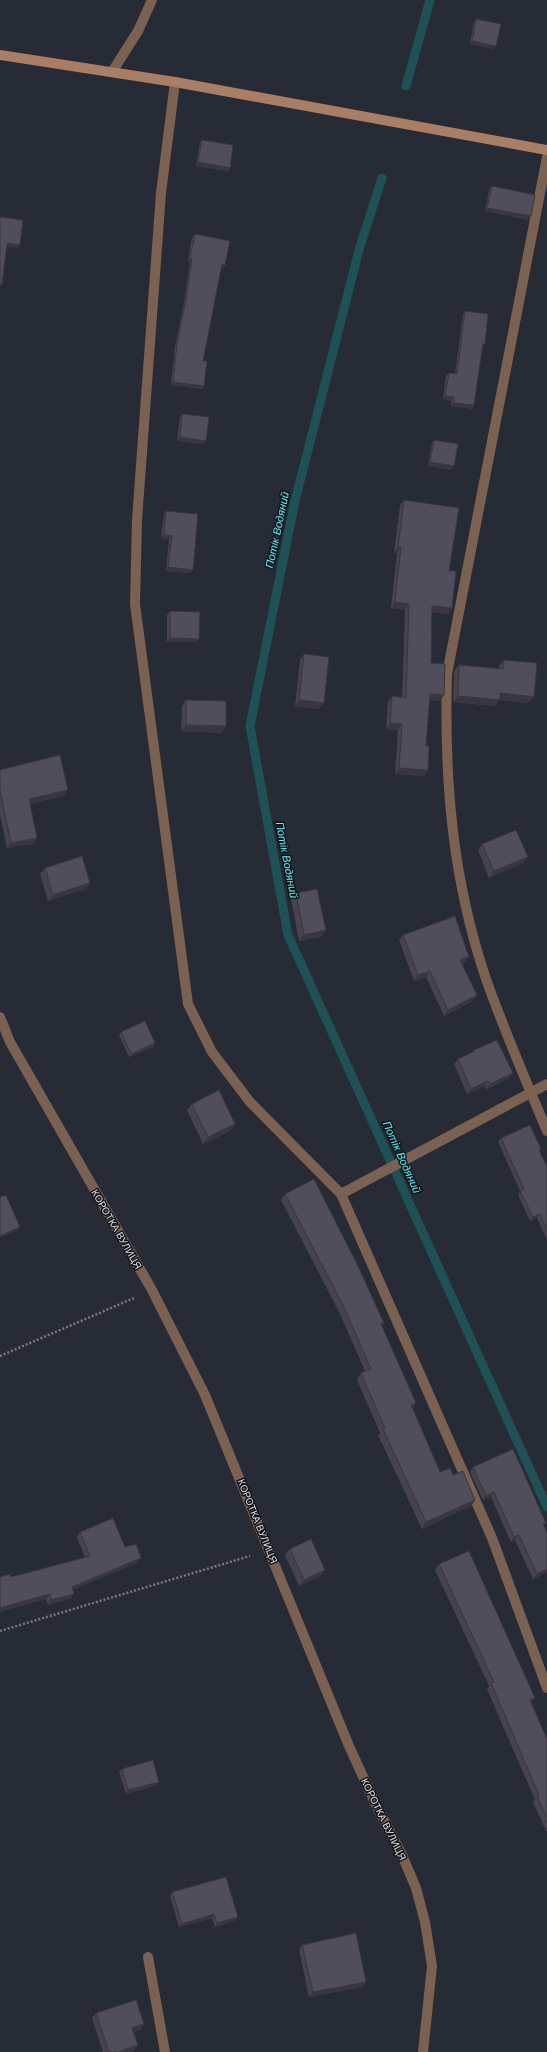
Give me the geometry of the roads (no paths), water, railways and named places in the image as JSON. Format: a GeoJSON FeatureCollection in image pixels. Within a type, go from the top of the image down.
{"type":"FeatureCollection","features":[{"type":"Feature","properties":{"kind":"street"},"geometry":{"type":"LineString","coordinates":[[112,72],[138,31],[152,0]]}},
{"type":"Feature","properties":{"kind":"street"},"geometry":{"type":"LineString","coordinates":[[0,55],[174,82],[547,150]]}},
{"type":"Feature","properties":{"kind":"street"},"geometry":{"type":"LineString","coordinates":[[174,82],[161,193],[137,520],[135,604],[188,1004],[212,1052],[250,1102],[341,1194],[492,1538],[547,1688]]}},
{"type":"Feature","properties":{"kind":"street"},"geometry":{"type":"LineString","coordinates":[[547,157],[447,674],[445,736],[448,797],[453,836],[469,919],[486,978],[547,1131]]}},
{"type":"Feature","properties":{"kind":"street","name":"КОРОТКА ВУЛИЦЯ"},"geometry":{"type":"LineString","coordinates":[[0,1017],[10,1042],[152,1290],[205,1395],[270,1550],[349,1746],[376,1805],[402,1855],[416,1888],[425,1922],[432,1966],[423,2052]]}},
{"type":"Feature","properties":{"kind":"street"},"geometry":{"type":"LineString","coordinates":[[341,1194],[547,1084]]}},
{"type":"Feature","properties":{"kind":"street"},"geometry":{"type":"LineString","coordinates":[[148,1957],[165,2052]]}},
{"type":"Feature","properties":{"kind":"waterway","name":"Потік Водяний"},"geometry":{"type":"LineString","coordinates":[[406,86],[430,0]]}},
{"type":"Feature","properties":{"kind":"waterway","name":"Потік Водяний"},"geometry":{"type":"LineString","coordinates":[[382,178],[359,250],[295,501],[250,726],[288,935],[547,1507]]}}]}
